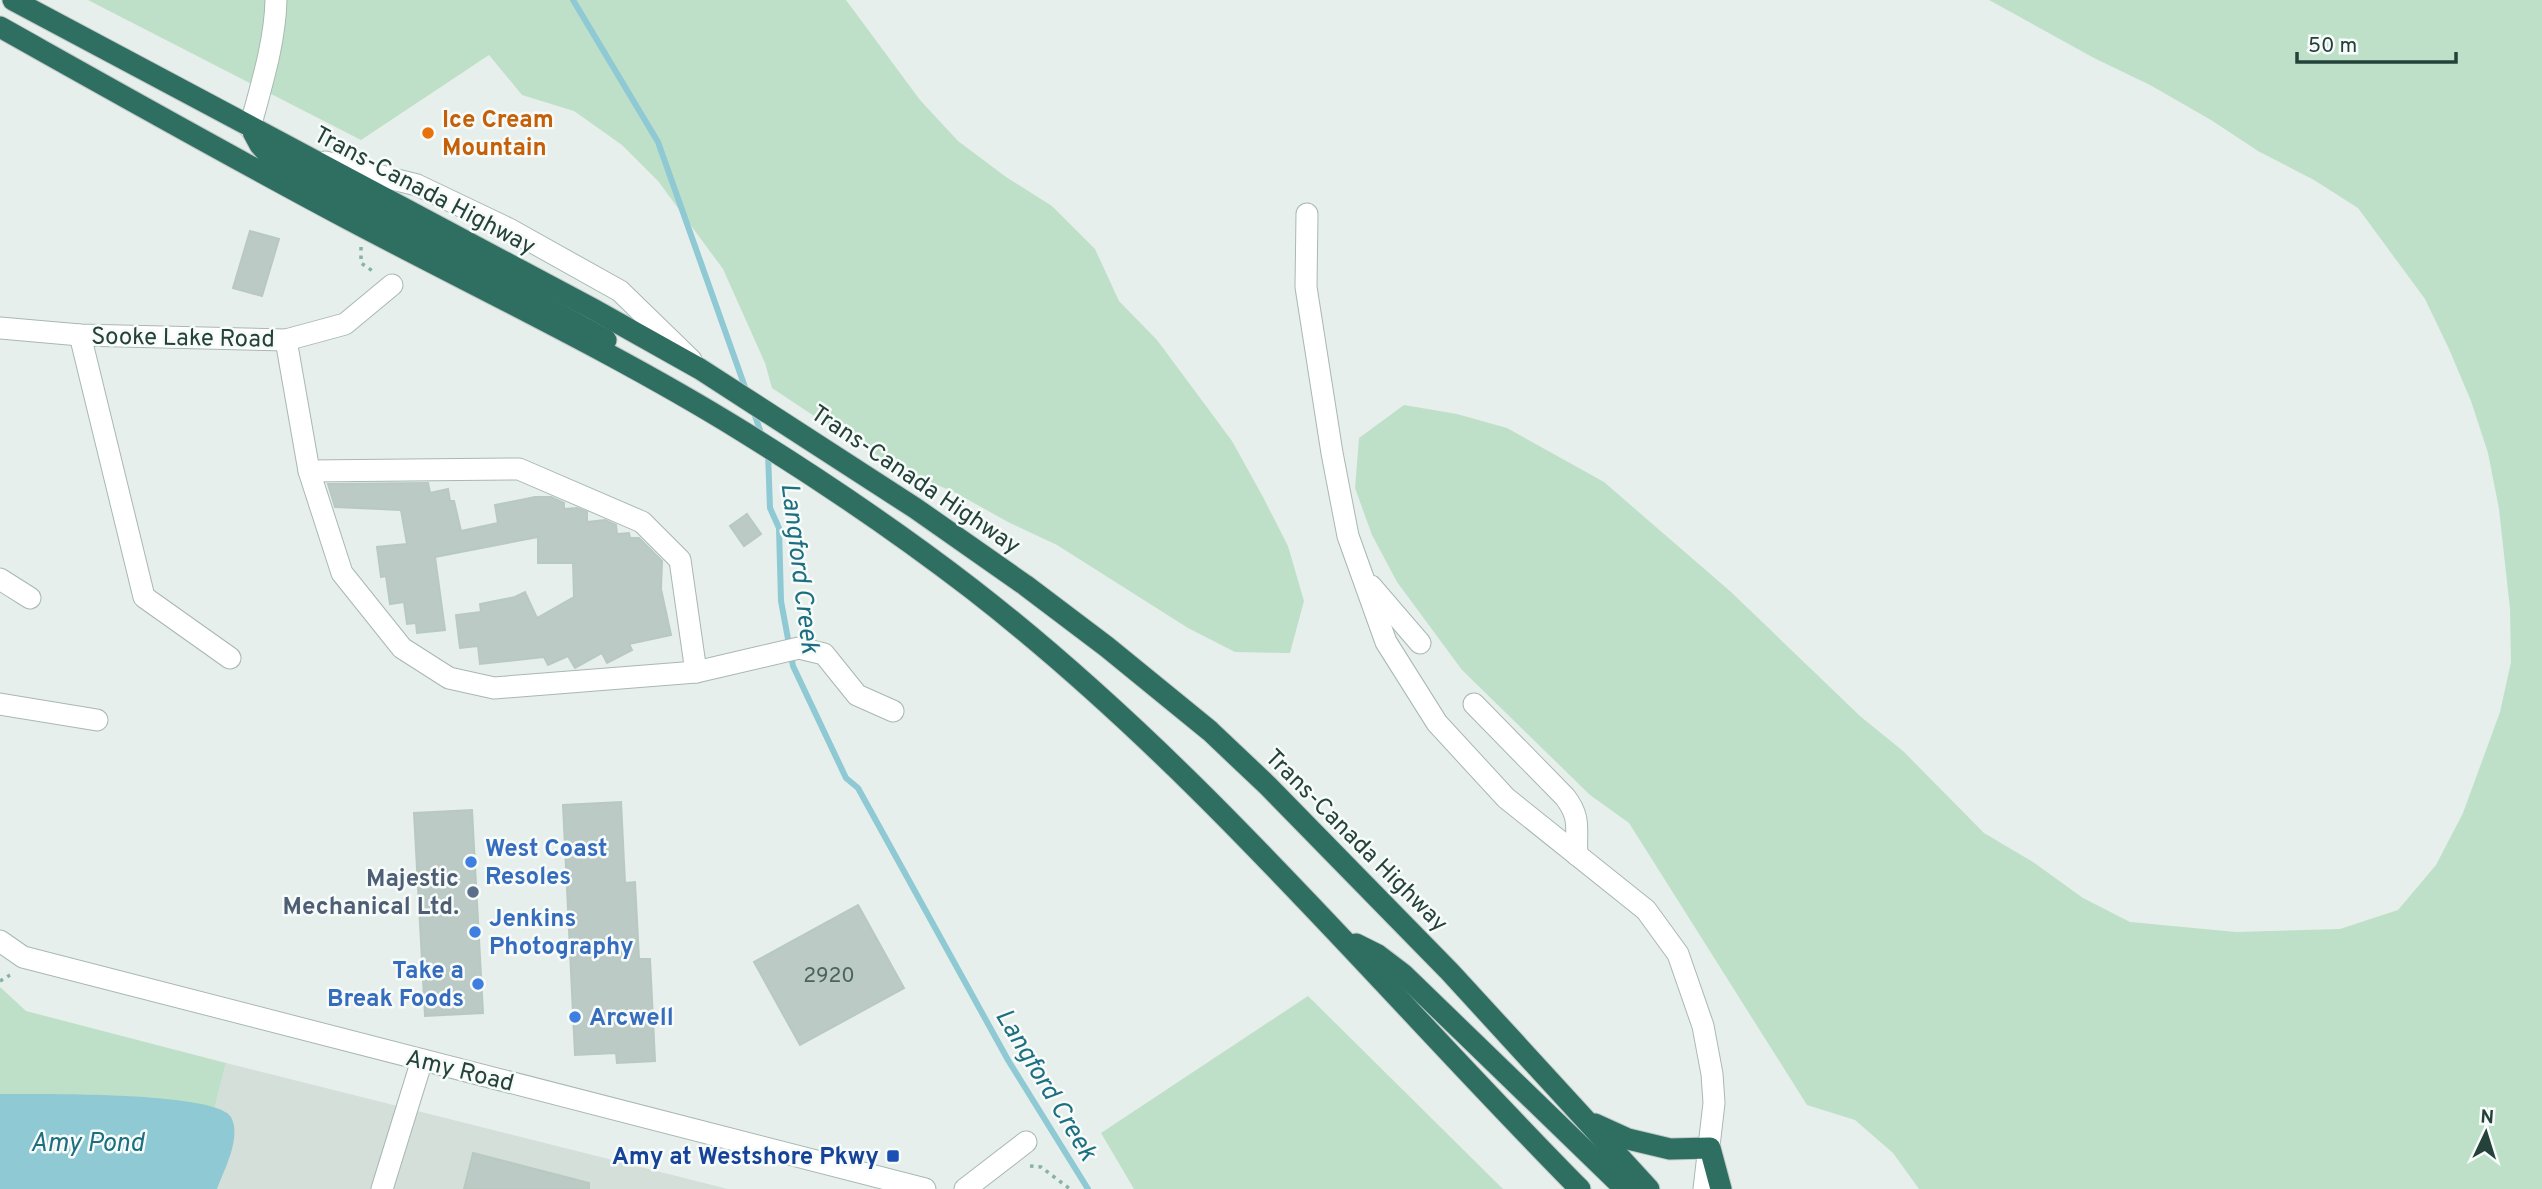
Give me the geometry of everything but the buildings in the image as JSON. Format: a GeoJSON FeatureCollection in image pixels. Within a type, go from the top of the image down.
{"type":"FeatureCollection","features":[{"type":"Feature","properties":{"kind":"highway","name":"Trans-Canada Highway"},"geometry":{"type":"LineString","coordinates":[[13,0],[593,309],[700,369],[789,425],[975,550],[1107,647],[1210,731],[1278,795],[1390,909],[1649,1189]]}},
{"type":"Feature","properties":{"kind":"highway"},"geometry":{"type":"LineString","coordinates":[[0,27],[349,220],[739,429],[863,509],[972,589],[1078,675],[1156,746],[1341,937],[1573,1185]]}},
{"type":"Feature","properties":{"kind":"highway"},"geometry":{"type":"LineString","coordinates":[[250,128],[270,155],[614,344],[685,388],[739,429]]}},
{"type":"Feature","properties":{"kind":"highway"},"geometry":{"type":"LineString","coordinates":[[1341,937],[1378,955],[1403,974],[1625,1189]]}},
{"type":"Feature","properties":{"kind":"highway"},"geometry":{"type":"LineString","coordinates":[[1587,1120],[1628,1139],[1671,1149],[1710,1148],[1721,1189]]}},
{"type":"Feature","properties":{"kind":"street"},"geometry":{"type":"LineString","coordinates":[[250,128],[273,34],[276,0]]}},
{"type":"Feature","properties":{"kind":"street"},"geometry":{"type":"LineString","coordinates":[[308,158],[418,185],[509,229],[621,291],[700,369]]}},
{"type":"Feature","properties":{"kind":"street"},"geometry":{"type":"LineString","coordinates":[[1307,214],[1306,287],[1332,453],[1348,536],[1386,642],[1437,723],[1506,798],[1646,910],[1678,954],[1703,1026],[1714,1103],[1704,1189]]}},
{"type":"Feature","properties":{"kind":"street","name":"Sooke Lake Road"},"geometry":{"type":"LineString","coordinates":[[0,328],[80,335],[286,340],[345,324],[392,285]]}},
{"type":"Feature","properties":{"kind":"street"},"geometry":{"type":"LineString","coordinates":[[80,335],[144,597],[230,657]]}},
{"type":"Feature","properties":{"kind":"street"},"geometry":{"type":"LineString","coordinates":[[286,340],[309,471],[342,573],[402,648],[450,678],[494,688],[696,672],[799,648],[824,654],[857,695],[893,711]]}},
{"type":"Feature","properties":{"kind":"street"},"geometry":{"type":"LineString","coordinates":[[309,471],[519,469],[642,522],[680,560],[696,672]]}},
{"type":"Feature","properties":{"kind":"street"},"geometry":{"type":"LineString","coordinates":[[1363,577],[1420,643]]}},
{"type":"Feature","properties":{"kind":"street"},"geometry":{"type":"LineString","coordinates":[[0,579],[30,598]]}},
{"type":"Feature","properties":{"kind":"street"},"geometry":{"type":"LineString","coordinates":[[0,704],[97,720]]}},
{"type":"Feature","properties":{"kind":"street"},"geometry":{"type":"LineString","coordinates":[[1474,704],[1574,809],[1578,823],[1577,855]]}},
{"type":"Feature","properties":{"kind":"street","name":"Amy Road"},"geometry":{"type":"LineString","coordinates":[[0,942],[23,957],[925,1189]]}},
{"type":"Feature","properties":{"kind":"street"},"geometry":{"type":"LineString","coordinates":[[382,1189],[422,1060]]}},
{"type":"Feature","properties":{"kind":"street"},"geometry":{"type":"LineString","coordinates":[[965,1189],[1026,1142]]}},
{"type":"Feature","properties":{"kind":"path"},"geometry":{"type":"LineString","coordinates":[[349,220],[360,243],[361,263],[392,285]]}},
{"type":"Feature","properties":{"kind":"path"},"geometry":{"type":"LineString","coordinates":[[998,1162],[1041,1167],[1070,1189]]}},
{"type":"Feature","properties":{"kind":"shaded area"},"geometry":{"type":"Polygon","coordinates":[[[226,1063],[728,1189],[194,1189],[226,1063]]]}},
{"type":"Feature","properties":{"kind":"green space"},"geometry":{"type":"Polygon","coordinates":[[[88,0],[846,0],[920,100],[958,141],[1006,177],[1052,206],[1095,249],[1119,301],[1157,340],[1232,441],[1288,546],[1304,601],[1290,653],[1235,652],[1188,628],[1057,545],[956,493],[907,472],[847,438],[772,388],[765,363],[723,269],[658,181],[622,145],[574,111],[522,95],[489,55],[361,140],[88,0]]]}},
{"type":"Feature","properties":{"kind":"green space"},"geometry":{"type":"Polygon","coordinates":[[[1989,0],[2542,0],[2542,1189],[1919,1189],[1893,1153],[1855,1120],[1807,1105],[1629,823],[1590,795],[1462,670],[1397,582],[1372,535],[1355,488],[1359,438],[1404,405],[1457,414],[1507,428],[1604,482],[1731,592],[1860,716],[1903,751],[1984,833],[2033,862],[2083,898],[2130,922],[2236,932],[2340,929],[2398,910],[2436,865],[2463,813],[2500,712],[2511,662],[2510,609],[2499,509],[2488,453],[2471,401],[2449,349],[2425,299],[2358,208],[2150,85],[2094,58],[1989,0]]]}},
{"type":"Feature","properties":{"kind":"green space"},"geometry":{"type":"Polygon","coordinates":[[[0,987],[26,1011],[226,1063],[194,1189],[0,1189],[0,987]]]}},
{"type":"Feature","properties":{"kind":"green space"},"geometry":{"type":"Polygon","coordinates":[[[1308,996],[1503,1189],[1134,1189],[1101,1133],[1308,996]]]}},
{"type":"Feature","properties":{"kind":"water","name":"Amy Pond"},"geometry":{"type":"Polygon","coordinates":[[[0,1094],[85,1094],[194,1102],[218,1109],[231,1117],[234,1125],[233,1144],[217,1189],[0,1189],[0,1094]]]}},
{"type":"Feature","properties":{"kind":"waterway","name":"Langford Creek"},"geometry":{"type":"LineString","coordinates":[[573,0],[658,142],[746,390]]}},
{"type":"Feature","properties":{"kind":"waterway","name":"Langford Creek"},"geometry":{"type":"LineString","coordinates":[[753,410],[762,436]]}},
{"type":"Feature","properties":{"kind":"waterway","name":"Langford Creek"},"geometry":{"type":"LineString","coordinates":[[768,453],[770,508],[779,528],[781,601],[793,666],[846,778],[858,788],[1008,1060],[1088,1189]]}},
{"type":"Feature","properties":{"kind":"place","name":"Ice Cream Mountain"},"geometry":{"type":"Point","coordinates":[428,133]}},
{"type":"Feature","properties":{"kind":"place","name":"West Coast Resoles"},"geometry":{"type":"Point","coordinates":[471,862]}},
{"type":"Feature","properties":{"kind":"place","name":"Majestic Mechanical Ltd."},"geometry":{"type":"Point","coordinates":[473,892]}},
{"type":"Feature","properties":{"kind":"place","name":"Jenkins Photography"},"geometry":{"type":"Point","coordinates":[475,932]}},
{"type":"Feature","properties":{"kind":"place","name":"Take a Break Foods"},"geometry":{"type":"Point","coordinates":[478,984]}},
{"type":"Feature","properties":{"kind":"place","name":"Arcwell"},"geometry":{"type":"Point","coordinates":[575,1017]}},
{"type":"Feature","properties":{"kind":"place","name":"Amy at Westshore Pkwy"},"geometry":{"type":"Point","coordinates":[893,1156]}}]}
